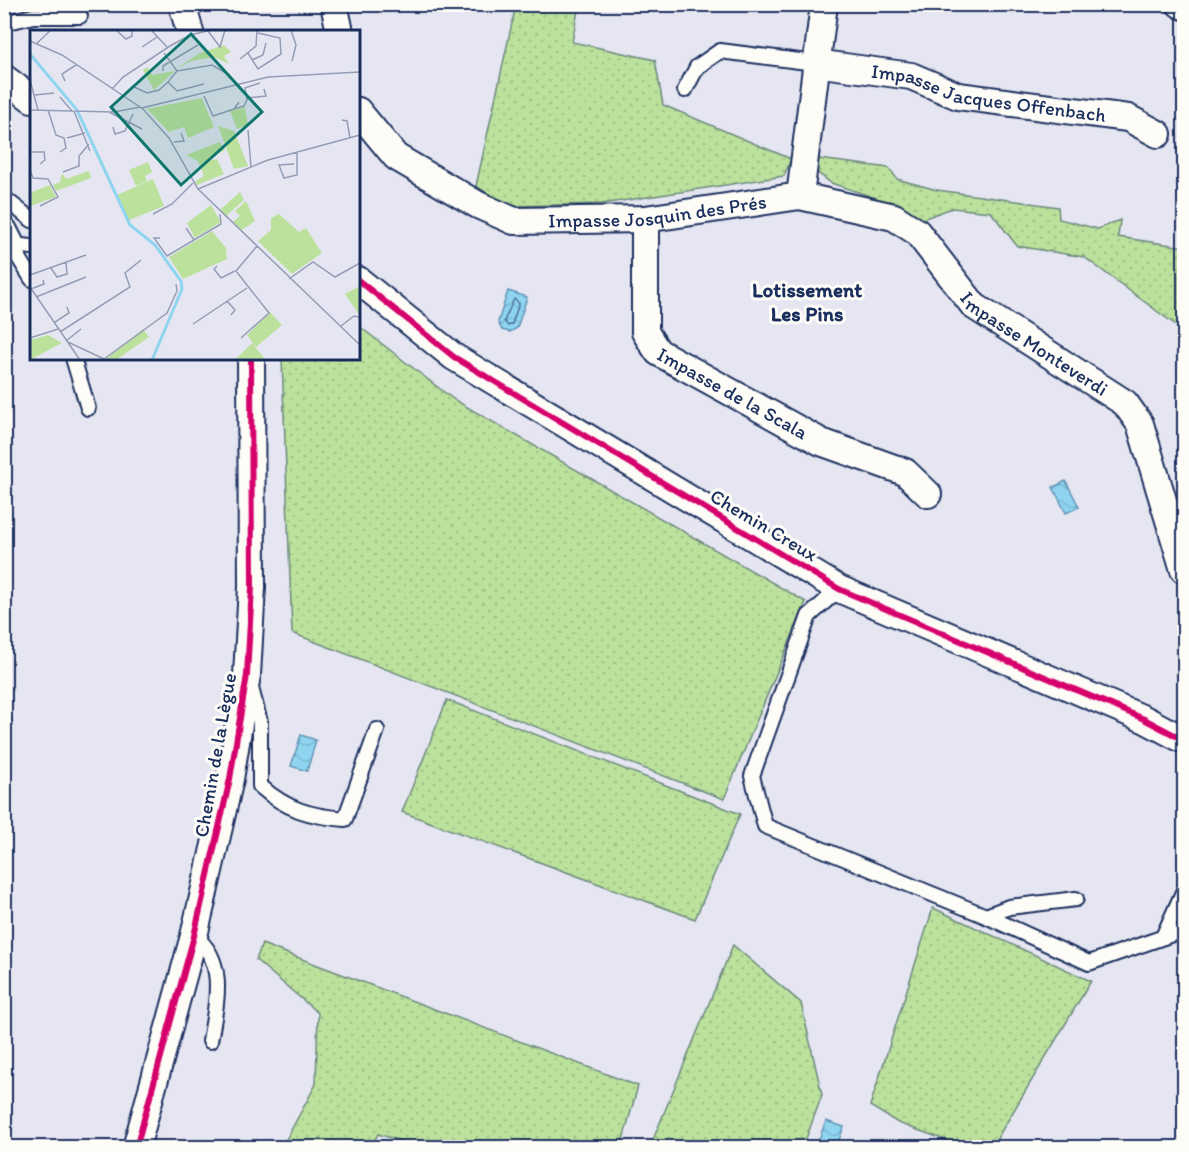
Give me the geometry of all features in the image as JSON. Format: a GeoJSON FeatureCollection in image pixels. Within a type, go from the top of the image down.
{"type":"FeatureCollection","features":[{"type":"Feature","properties":{"kind":"street"},"geometry":{"type":"LineString","coordinates":[[182,4],[189,30]]}},
{"type":"Feature","properties":{"kind":"street"},"geometry":{"type":"LineString","coordinates":[[334,4],[340,30]]}},
{"type":"Feature","properties":{"kind":"street"},"geometry":{"type":"LineString","coordinates":[[801,196],[815,63],[824,4]]}},
{"type":"Feature","properties":{"kind":"street"},"geometry":{"type":"LineString","coordinates":[[1180,4],[1185,6]]}},
{"type":"Feature","properties":{"kind":"street","name":"Impasse Jacques Offenbach"},"geometry":{"type":"LineString","coordinates":[[815,63],[911,76],[958,96],[1128,118],[1158,134]]}},
{"type":"Feature","properties":{"kind":"street"},"geometry":{"type":"LineString","coordinates":[[4,78],[30,98]]}},
{"type":"Feature","properties":{"kind":"street","name":"Impasse Josquin des Prés"},"geometry":{"type":"LineString","coordinates":[[360,113],[396,157],[478,205],[514,221],[645,219],[801,196]]}},
{"type":"Feature","properties":{"kind":"street","name":"Impasse Monteverdi"},"geometry":{"type":"LineString","coordinates":[[801,196],[894,217],[917,232],[974,306],[1125,404],[1140,424],[1184,570]]}},
{"type":"Feature","properties":{"kind":"street","name":"Impasse de la Scala"},"geometry":{"type":"LineString","coordinates":[[645,219],[645,332],[658,352],[821,442],[905,472],[928,494]]}},
{"type":"Feature","properties":{"kind":"street","name":"Chemin Creux"},"geometry":{"type":"LineString","coordinates":[[360,282],[454,357],[839,589],[1144,719],[1185,740]]}},
{"type":"Feature","properties":{"kind":"street","name":"Chemin de la Lègue"},"geometry":{"type":"LineString","coordinates":[[136,1148],[194,936],[230,779],[247,675],[254,446],[251,360]]}},
{"type":"Feature","properties":{"kind":"lane"},"geometry":{"type":"LineString","coordinates":[[4,23],[33,16],[80,16]]}},
{"type":"Feature","properties":{"kind":"lane"},"geometry":{"type":"LineString","coordinates":[[685,90],[697,67],[720,51],[815,63]]}},
{"type":"Feature","properties":{"kind":"lane"},"geometry":{"type":"LineString","coordinates":[[4,198],[30,218]]}},
{"type":"Feature","properties":{"kind":"lane"},"geometry":{"type":"LineString","coordinates":[[13,243],[30,275]]}},
{"type":"Feature","properties":{"kind":"lane"},"geometry":{"type":"LineString","coordinates":[[74,360],[88,408]]}},
{"type":"Feature","properties":{"kind":"lane"},"geometry":{"type":"LineString","coordinates":[[839,589],[809,616],[752,776],[765,826],[986,916],[1089,963],[1185,930]]}},
{"type":"Feature","properties":{"kind":"lane"},"geometry":{"type":"LineString","coordinates":[[247,675],[260,723],[260,786],[276,800],[311,816],[345,819],[377,730]]}},
{"type":"Feature","properties":{"kind":"lane"},"geometry":{"type":"LineString","coordinates":[[1162,937],[1185,890]]}},
{"type":"Feature","properties":{"kind":"lane"},"geometry":{"type":"LineString","coordinates":[[986,916],[1009,907],[1076,899]]}},
{"type":"Feature","properties":{"kind":"lane"},"geometry":{"type":"LineString","coordinates":[[194,936],[205,944],[214,960],[218,990],[210,1041]]}},
{"type":"Feature","properties":{"kind":"green space"},"geometry":{"type":"Polygon","coordinates":[[[516,5],[579,5],[572,42],[655,60],[663,105],[791,159],[784,176],[602,204],[508,206],[476,186],[516,5]]]}},
{"type":"Feature","properties":{"kind":"green space"},"geometry":{"type":"Polygon","coordinates":[[[819,159],[889,168],[897,179],[937,190],[1058,207],[1059,219],[1098,229],[1120,220],[1118,237],[1184,247],[1184,331],[1084,257],[1017,246],[991,212],[952,208],[920,220],[897,205],[831,183],[814,170],[819,159]]]}},
{"type":"Feature","properties":{"kind":"green space"},"geometry":{"type":"Polygon","coordinates":[[[360,327],[453,399],[806,602],[724,799],[292,633],[282,360],[360,360],[360,327]]]}},
{"type":"Feature","properties":{"kind":"green space"},"geometry":{"type":"Polygon","coordinates":[[[447,700],[740,814],[695,919],[402,812],[447,700]]]}},
{"type":"Feature","properties":{"kind":"green space"},"geometry":{"type":"Polygon","coordinates":[[[933,908],[1091,981],[992,1147],[965,1147],[898,1123],[870,1106],[933,908]]]}},
{"type":"Feature","properties":{"kind":"green space"},"geometry":{"type":"Polygon","coordinates":[[[262,944],[638,1086],[621,1147],[518,1148],[511,1144],[506,1148],[420,1147],[378,1134],[371,1147],[282,1147],[316,1084],[318,1013],[256,960],[262,944]]]}},
{"type":"Feature","properties":{"kind":"green space"},"geometry":{"type":"Polygon","coordinates":[[[733,945],[801,1003],[822,1095],[803,1147],[650,1147],[733,945]]]}},
{"type":"Feature","properties":{"kind":"water"},"geometry":{"type":"Polygon","coordinates":[[[508,291],[527,297],[517,328],[510,332],[502,330],[498,322],[508,291]]]}},
{"type":"Feature","properties":{"kind":"water"},"geometry":{"type":"Polygon","coordinates":[[[1066,481],[1079,507],[1066,513],[1053,487],[1066,481]]]}},
{"type":"Feature","properties":{"kind":"water"},"geometry":{"type":"Polygon","coordinates":[[[301,735],[316,740],[307,771],[291,766],[301,735]]]}},
{"type":"Feature","properties":{"kind":"water"},"geometry":{"type":"Polygon","coordinates":[[[826,1121],[844,1127],[836,1147],[816,1147],[826,1121]]]}},
{"type":"Feature","properties":{"kind":"cycle path"},"geometry":{"type":"LineString","coordinates":[[360,282],[454,357],[839,589],[1144,719],[1184,740]]}},
{"type":"Feature","properties":{"kind":"cycle path"},"geometry":{"type":"LineString","coordinates":[[136,1148],[194,936],[230,779],[247,675],[252,587],[251,360]]}},
{"type":"Feature","properties":{"kind":"district","name":"Lotissement Les Pins"},"geometry":{"type":"Point","coordinates":[807,302]}}]}
